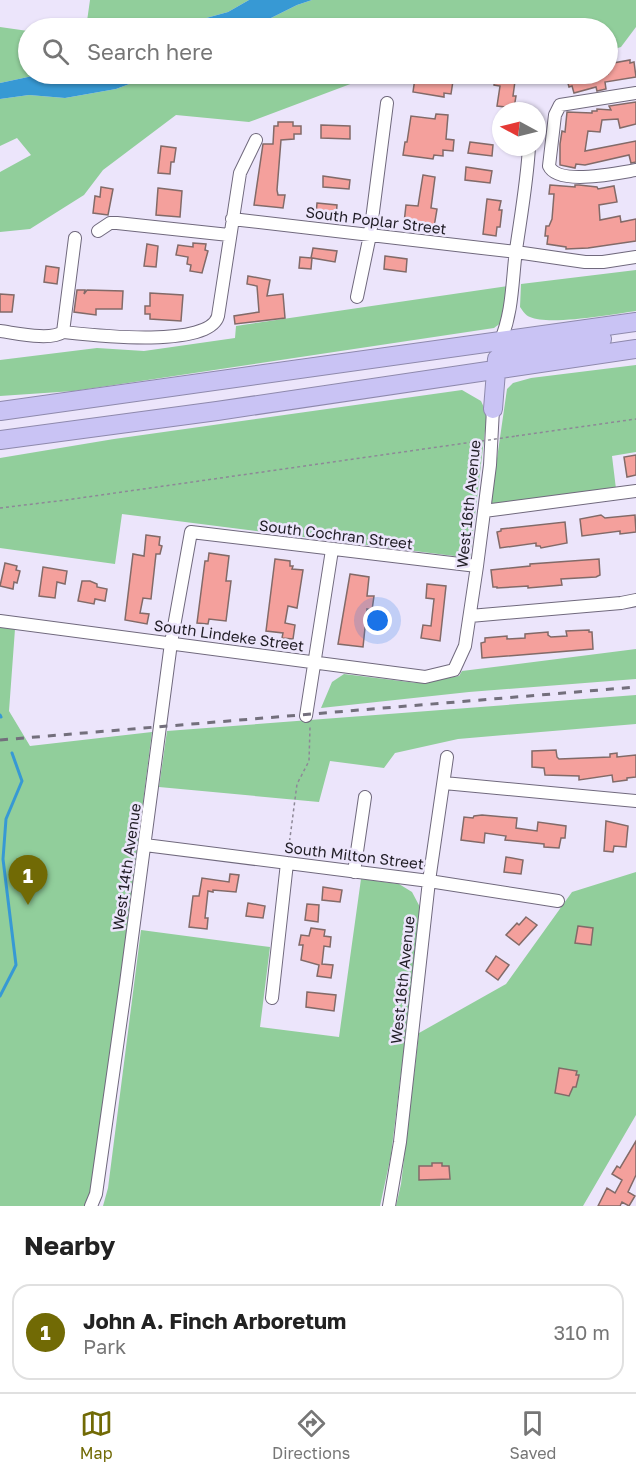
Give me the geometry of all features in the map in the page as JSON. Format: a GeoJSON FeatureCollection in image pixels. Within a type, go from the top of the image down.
{"type":"FeatureCollection","features":[{"type":"Feature","properties":{"kind":"highway"},"geometry":{"type":"LineString","coordinates":[[0,441],[439,379],[498,357],[636,323]]}},
{"type":"Feature","properties":{"kind":"highway"},"geometry":{"type":"LineString","coordinates":[[2,411],[498,357],[636,350]]}},
{"type":"Feature","properties":{"kind":"highway"},"geometry":{"type":"LineString","coordinates":[[492,409],[499,383],[504,378],[615,361],[636,350]]}},
{"type":"Feature","properties":{"kind":"highway"},"geometry":{"type":"LineString","coordinates":[[492,409],[498,357]]}},
{"type":"Feature","properties":{"kind":"highway"},"geometry":{"type":"LineString","coordinates":[[439,379],[470,384],[483,392],[492,409]]}},
{"type":"Feature","properties":{"kind":"street"},"geometry":{"type":"LineString","coordinates":[[636,93],[560,105],[555,115],[550,161],[552,171],[559,175],[580,177],[636,170]]}},
{"type":"Feature","properties":{"kind":"street"},"geometry":{"type":"LineString","coordinates":[[357,297],[370,235],[387,103]]}},
{"type":"Feature","properties":{"kind":"street"},"geometry":{"type":"LineString","coordinates":[[0,331],[55,336],[63,332],[140,338],[199,332],[216,322],[240,173],[256,140]]}},
{"type":"Feature","properties":{"kind":"street"},"geometry":{"type":"LineString","coordinates":[[498,357],[510,310],[516,252],[526,192],[528,156]]}},
{"type":"Feature","properties":{"kind":"street","name":"South Poplar Street"},"geometry":{"type":"LineString","coordinates":[[232,219],[585,262],[636,257]]}},
{"type":"Feature","properties":{"kind":"street"},"geometry":{"type":"LineString","coordinates":[[98,231],[110,223],[117,223],[229,235]]}},
{"type":"Feature","properties":{"kind":"street"},"geometry":{"type":"LineString","coordinates":[[63,332],[75,238]]}},
{"type":"Feature","properties":{"kind":"street","name":"West 16th Avenue"},"geometry":{"type":"LineString","coordinates":[[454,670],[465,646],[470,616],[490,465],[492,409]]}},
{"type":"Feature","properties":{"kind":"street"},"geometry":{"type":"LineString","coordinates":[[484,512],[636,491]]}},
{"type":"Feature","properties":{"kind":"street","name":"South Cochran Street"},"geometry":{"type":"LineString","coordinates":[[190,532],[477,566]]}},
{"type":"Feature","properties":{"kind":"street","name":"West 14th Avenue"},"geometry":{"type":"LineString","coordinates":[[92,1206],[96,1194],[145,845],[171,643],[190,532]]}},
{"type":"Feature","properties":{"kind":"street"},"geometry":{"type":"LineString","coordinates":[[306,716],[332,550]]}},
{"type":"Feature","properties":{"kind":"street"},"geometry":{"type":"LineString","coordinates":[[470,616],[636,600]]}},
{"type":"Feature","properties":{"kind":"street","name":"South Lindeke Street"},"geometry":{"type":"LineString","coordinates":[[0,621],[425,678],[454,670]]}},
{"type":"Feature","properties":{"kind":"street","name":"West 16th Avenue"},"geometry":{"type":"LineString","coordinates":[[389,1206],[400,1142],[429,881],[447,758]]}},
{"type":"Feature","properties":{"kind":"street"},"geometry":{"type":"LineString","coordinates":[[444,783],[636,801]]}},
{"type":"Feature","properties":{"kind":"street"},"geometry":{"type":"LineString","coordinates":[[354,872],[365,797]]}},
{"type":"Feature","properties":{"kind":"street","name":"South Milton Street"},"geometry":{"type":"LineString","coordinates":[[145,845],[429,881],[558,901]]}},
{"type":"Feature","properties":{"kind":"street"},"geometry":{"type":"LineString","coordinates":[[272,998],[287,863]]}},
{"type":"Feature","properties":{"kind":"path"},"geometry":{"type":"LineString","coordinates":[[0,508],[636,420]]}},
{"type":"Feature","properties":{"kind":"path"},"geometry":{"type":"LineString","coordinates":[[287,863],[297,784],[309,761],[311,730],[306,716]]}},
{"type":"Feature","properties":{"kind":"green space"},"geometry":{"type":"Polygon","coordinates":[[[90,0],[249,0],[228,12],[206,18],[87,18],[90,0]]]}},
{"type":"Feature","properties":{"kind":"green space"},"geometry":{"type":"Polygon","coordinates":[[[312,0],[636,0],[636,27],[618,48],[618,18],[271,18],[312,0]]]}},
{"type":"Feature","properties":{"kind":"green space"},"geometry":{"type":"Polygon","coordinates":[[[0,27],[18,30],[18,79],[0,83],[0,27]]]}},
{"type":"Feature","properties":{"kind":"green space"},"geometry":{"type":"Polygon","coordinates":[[[129,84],[350,84],[249,122],[176,115],[103,170],[84,195],[30,229],[0,232],[0,172],[31,155],[17,138],[0,146],[0,99],[29,95],[65,98],[116,89],[129,84]]]}},
{"type":"Feature","properties":{"kind":"green space"},"geometry":{"type":"Polygon","coordinates":[[[636,270],[636,311],[551,320],[530,317],[520,307],[521,284],[636,270]]]}},
{"type":"Feature","properties":{"kind":"green space"},"geometry":{"type":"Polygon","coordinates":[[[508,286],[502,322],[494,328],[74,391],[0,396],[0,360],[97,348],[144,351],[235,338],[236,326],[508,286]]]}},
{"type":"Feature","properties":{"kind":"green space"},"geometry":{"type":"Polygon","coordinates":[[[636,365],[636,452],[612,456],[616,489],[490,507],[507,389],[513,383],[531,378],[636,365]]]}},
{"type":"Feature","properties":{"kind":"green space"},"geometry":{"type":"Polygon","coordinates":[[[462,390],[481,401],[487,414],[470,558],[122,514],[115,564],[0,548],[0,458],[114,439],[462,390]]]}},
{"type":"Feature","properties":{"kind":"green space"},"geometry":{"type":"Polygon","coordinates":[[[0,625],[15,629],[9,711],[30,746],[152,732],[98,1153],[89,1206],[0,1206],[0,625]]]}},
{"type":"Feature","properties":{"kind":"green space"},"geometry":{"type":"Polygon","coordinates":[[[636,649],[636,679],[469,692],[321,708],[332,682],[344,674],[417,683],[459,676],[462,671],[636,649]]]}},
{"type":"Feature","properties":{"kind":"green space"},"geometry":{"type":"Polygon","coordinates":[[[636,695],[636,724],[458,739],[395,753],[384,768],[330,761],[319,802],[159,787],[167,731],[636,695]]]}},
{"type":"Feature","properties":{"kind":"green space"},"geometry":{"type":"Polygon","coordinates":[[[636,872],[636,1115],[583,1206],[396,1206],[401,1184],[419,1033],[506,984],[572,892],[636,872]]]}},
{"type":"Feature","properties":{"kind":"green space"},"geometry":{"type":"Polygon","coordinates":[[[361,879],[399,884],[412,892],[421,909],[391,1155],[380,1206],[103,1206],[108,1188],[141,930],[270,947],[260,1027],[339,1037],[361,879]]]}},
{"type":"Feature","properties":{"kind":"water"},"geometry":{"type":"Polygon","coordinates":[[[249,0],[312,0],[271,18],[206,18],[228,12],[249,0]]]}},
{"type":"Feature","properties":{"kind":"water"},"geometry":{"type":"Polygon","coordinates":[[[18,79],[18,84],[129,84],[116,89],[65,98],[29,95],[0,99],[0,83],[18,79]]]}},
{"type":"Feature","properties":{"kind":"building"},"geometry":{"type":"Polygon","coordinates":[[[630,60],[630,63],[634,62],[636,77],[618,80],[618,62],[630,60]]]}},
{"type":"Feature","properties":{"kind":"building"},"geometry":{"type":"Polygon","coordinates":[[[414,84],[453,84],[451,94],[444,93],[444,97],[413,92],[414,84]]]}},
{"type":"Feature","properties":{"kind":"building"},"geometry":{"type":"Polygon","coordinates":[[[494,84],[515,84],[513,96],[516,96],[515,102],[498,102],[500,86],[494,84]]]}},
{"type":"Feature","properties":{"kind":"building"},"geometry":{"type":"Polygon","coordinates":[[[568,84],[605,84],[606,89],[597,91],[596,87],[574,93],[572,86],[569,87],[568,84]]]}},
{"type":"Feature","properties":{"kind":"building"},"geometry":{"type":"Polygon","coordinates":[[[636,102],[636,124],[620,128],[618,119],[602,120],[600,132],[588,131],[585,151],[636,141],[636,162],[631,163],[629,155],[585,165],[576,164],[575,168],[560,165],[560,144],[562,131],[565,132],[567,112],[592,113],[597,109],[611,110],[609,106],[636,102]]]}},
{"type":"Feature","properties":{"kind":"building"},"geometry":{"type":"Polygon","coordinates":[[[436,114],[448,115],[446,139],[454,140],[453,151],[443,150],[443,156],[434,155],[433,159],[403,155],[411,116],[435,119],[436,114]]]}},
{"type":"Feature","properties":{"kind":"building"},"geometry":{"type":"Polygon","coordinates":[[[278,122],[293,122],[293,126],[301,126],[301,134],[294,134],[294,139],[281,140],[277,190],[278,195],[285,195],[283,208],[254,205],[263,144],[273,144],[274,126],[278,126],[278,122]]]}},
{"type":"Feature","properties":{"kind":"building"},"geometry":{"type":"Polygon","coordinates":[[[321,125],[350,126],[350,139],[321,138],[321,125]]]}},
{"type":"Feature","properties":{"kind":"building"},"geometry":{"type":"Polygon","coordinates":[[[470,142],[492,145],[492,156],[468,153],[470,142]]]}},
{"type":"Feature","properties":{"kind":"building"},"geometry":{"type":"Polygon","coordinates":[[[161,146],[176,148],[170,174],[158,173],[161,146]]]}},
{"type":"Feature","properties":{"kind":"building"},"geometry":{"type":"Polygon","coordinates":[[[466,167],[492,171],[490,183],[465,180],[466,167]]]}},
{"type":"Feature","properties":{"kind":"building"},"geometry":{"type":"Polygon","coordinates":[[[423,175],[435,177],[431,208],[437,209],[434,227],[404,223],[406,205],[418,206],[423,175]]]}},
{"type":"Feature","properties":{"kind":"building"},"geometry":{"type":"Polygon","coordinates":[[[323,176],[350,180],[349,189],[323,187],[323,176]]]}},
{"type":"Feature","properties":{"kind":"building"},"geometry":{"type":"Polygon","coordinates":[[[550,185],[575,187],[579,185],[598,189],[614,186],[617,202],[599,205],[600,220],[620,216],[621,222],[636,219],[636,241],[566,249],[566,247],[547,244],[546,226],[549,226],[552,219],[554,194],[549,194],[550,185]]]}},
{"type":"Feature","properties":{"kind":"building"},"geometry":{"type":"Polygon","coordinates":[[[101,187],[113,189],[108,215],[93,213],[95,196],[100,197],[101,187]]]}},
{"type":"Feature","properties":{"kind":"building"},"geometry":{"type":"Polygon","coordinates":[[[158,188],[182,191],[180,217],[156,215],[158,188]]]}},
{"type":"Feature","properties":{"kind":"building"},"geometry":{"type":"Polygon","coordinates":[[[487,199],[501,201],[500,227],[497,227],[496,236],[483,234],[487,199]]]}},
{"type":"Feature","properties":{"kind":"building"},"geometry":{"type":"Polygon","coordinates":[[[317,203],[337,205],[336,217],[316,215],[317,203]]]}},
{"type":"Feature","properties":{"kind":"building"},"geometry":{"type":"Polygon","coordinates":[[[193,243],[206,244],[205,250],[208,251],[202,273],[190,271],[191,265],[187,264],[188,257],[176,255],[178,245],[193,247],[193,243]]]}},
{"type":"Feature","properties":{"kind":"building"},"geometry":{"type":"Polygon","coordinates":[[[147,244],[158,246],[156,267],[144,266],[147,244]]]}},
{"type":"Feature","properties":{"kind":"building"},"geometry":{"type":"Polygon","coordinates":[[[313,248],[337,251],[335,262],[312,258],[311,269],[299,268],[300,257],[311,258],[313,248]]]}},
{"type":"Feature","properties":{"kind":"building"},"geometry":{"type":"Polygon","coordinates":[[[385,256],[407,259],[406,272],[384,269],[385,256]]]}},
{"type":"Feature","properties":{"kind":"building"},"geometry":{"type":"Polygon","coordinates":[[[46,266],[59,268],[57,284],[44,282],[46,266]]]}},
{"type":"Feature","properties":{"kind":"building"},"geometry":{"type":"Polygon","coordinates":[[[248,276],[270,280],[267,296],[283,294],[285,318],[235,324],[234,316],[259,312],[257,286],[247,284],[248,276]]]}},
{"type":"Feature","properties":{"kind":"building"},"geometry":{"type":"Polygon","coordinates":[[[77,290],[85,290],[84,294],[87,290],[123,291],[122,309],[96,309],[96,315],[74,312],[77,290]]]}},
{"type":"Feature","properties":{"kind":"building"},"geometry":{"type":"Polygon","coordinates":[[[150,293],[183,295],[181,321],[150,319],[150,314],[145,314],[145,306],[150,306],[150,293]]]}},
{"type":"Feature","properties":{"kind":"building"},"geometry":{"type":"Polygon","coordinates":[[[0,294],[14,295],[12,312],[0,312],[0,294]]]}},
{"type":"Feature","properties":{"kind":"building"},"geometry":{"type":"Polygon","coordinates":[[[636,455],[636,475],[627,477],[624,457],[636,455]]]}},
{"type":"Feature","properties":{"kind":"building"},"geometry":{"type":"Polygon","coordinates":[[[601,515],[605,518],[635,515],[636,532],[620,534],[620,531],[582,536],[580,519],[601,515]]]}},
{"type":"Feature","properties":{"kind":"building"},"geometry":{"type":"Polygon","coordinates":[[[565,522],[567,543],[541,548],[536,546],[536,543],[500,548],[497,532],[501,529],[565,522]]]}},
{"type":"Feature","properties":{"kind":"building"},"geometry":{"type":"Polygon","coordinates":[[[146,535],[160,537],[159,545],[162,546],[160,554],[156,554],[151,599],[143,598],[140,613],[149,614],[147,624],[125,620],[133,554],[144,556],[146,535]]]}},
{"type":"Feature","properties":{"kind":"building"},"geometry":{"type":"Polygon","coordinates":[[[209,553],[229,556],[226,581],[231,581],[226,621],[209,619],[208,624],[197,623],[205,561],[208,561],[209,553]]]}},
{"type":"Feature","properties":{"kind":"building"},"geometry":{"type":"Polygon","coordinates":[[[275,559],[290,561],[292,569],[303,570],[297,608],[288,606],[285,623],[295,625],[293,639],[282,638],[283,633],[266,631],[275,559]]]}},
{"type":"Feature","properties":{"kind":"building"},"geometry":{"type":"Polygon","coordinates":[[[599,559],[600,575],[596,577],[561,579],[562,585],[528,588],[528,586],[493,587],[491,570],[530,566],[530,564],[599,559]]]}},
{"type":"Feature","properties":{"kind":"building"},"geometry":{"type":"Polygon","coordinates":[[[5,563],[17,566],[16,570],[20,571],[13,589],[0,586],[5,563]]]}},
{"type":"Feature","properties":{"kind":"building"},"geometry":{"type":"Polygon","coordinates":[[[43,567],[67,571],[65,584],[57,582],[55,598],[39,596],[43,567]]]}},
{"type":"Feature","properties":{"kind":"building"},"geometry":{"type":"Polygon","coordinates":[[[350,574],[369,577],[367,596],[374,596],[372,610],[367,609],[363,647],[338,644],[350,574]]]}},
{"type":"Feature","properties":{"kind":"building"},"geometry":{"type":"Polygon","coordinates":[[[82,581],[90,581],[97,584],[97,587],[107,589],[105,601],[95,599],[94,604],[78,601],[82,581]]]}},
{"type":"Feature","properties":{"kind":"building"},"geometry":{"type":"Polygon","coordinates":[[[427,584],[446,586],[440,641],[421,638],[423,625],[431,626],[434,599],[426,598],[427,584]]]}},
{"type":"Feature","properties":{"kind":"building"},"geometry":{"type":"Polygon","coordinates":[[[589,630],[592,632],[593,649],[482,658],[481,643],[485,642],[485,638],[507,636],[507,639],[525,638],[525,634],[548,632],[551,637],[567,636],[566,631],[589,630]]]}},
{"type":"Feature","properties":{"kind":"building"},"geometry":{"type":"Polygon","coordinates":[[[556,750],[559,759],[610,757],[610,754],[617,753],[617,757],[636,755],[636,777],[613,782],[612,775],[579,780],[579,776],[545,775],[544,768],[532,767],[532,751],[556,750]]]}},
{"type":"Feature","properties":{"kind":"building"},"geometry":{"type":"Polygon","coordinates":[[[482,815],[517,818],[516,828],[537,831],[538,822],[566,826],[565,838],[561,838],[559,848],[505,840],[506,836],[485,833],[484,843],[461,840],[464,817],[473,818],[482,815]]]}},
{"type":"Feature","properties":{"kind":"building"},"geometry":{"type":"Polygon","coordinates":[[[606,821],[628,826],[626,847],[614,846],[613,852],[604,851],[606,821]]]}},
{"type":"Feature","properties":{"kind":"building"},"geometry":{"type":"Polygon","coordinates":[[[506,857],[523,860],[521,874],[504,872],[506,857]]]}},
{"type":"Feature","properties":{"kind":"building"},"geometry":{"type":"Polygon","coordinates":[[[230,874],[239,875],[236,892],[208,891],[205,918],[208,918],[207,929],[189,927],[193,896],[199,896],[202,878],[229,882],[230,874]]]}},
{"type":"Feature","properties":{"kind":"building"},"geometry":{"type":"Polygon","coordinates":[[[323,887],[342,890],[340,902],[322,900],[323,887]]]}},
{"type":"Feature","properties":{"kind":"building"},"geometry":{"type":"Polygon","coordinates":[[[248,903],[265,906],[263,918],[246,916],[248,903]]]}},
{"type":"Feature","properties":{"kind":"building"},"geometry":{"type":"Polygon","coordinates":[[[307,904],[319,905],[318,922],[305,920],[307,904]]]}},
{"type":"Feature","properties":{"kind":"building"},"geometry":{"type":"Polygon","coordinates":[[[526,917],[537,925],[519,945],[506,935],[526,917]]]}},
{"type":"Feature","properties":{"kind":"building"},"geometry":{"type":"Polygon","coordinates":[[[578,926],[593,928],[591,945],[575,943],[578,926]]]}},
{"type":"Feature","properties":{"kind":"building"},"geometry":{"type":"Polygon","coordinates":[[[311,928],[325,930],[324,936],[331,937],[330,947],[324,946],[322,964],[333,965],[331,978],[317,976],[319,965],[301,960],[303,945],[299,945],[301,935],[309,936],[311,928]]]}},
{"type":"Feature","properties":{"kind":"building"},"geometry":{"type":"Polygon","coordinates":[[[496,956],[509,965],[498,980],[486,971],[496,956]]]}},
{"type":"Feature","properties":{"kind":"building"},"geometry":{"type":"Polygon","coordinates":[[[307,992],[336,995],[334,1011],[306,1007],[307,992]]]}},
{"type":"Feature","properties":{"kind":"building"},"geometry":{"type":"Polygon","coordinates":[[[559,1068],[577,1071],[576,1075],[579,1075],[576,1087],[573,1087],[569,1096],[555,1093],[559,1068]]]}},
{"type":"Feature","properties":{"kind":"building"},"geometry":{"type":"Polygon","coordinates":[[[636,1141],[636,1175],[628,1192],[635,1196],[629,1206],[622,1202],[620,1206],[598,1206],[607,1188],[615,1193],[622,1180],[612,1174],[617,1166],[620,1168],[636,1141]]]}},
{"type":"Feature","properties":{"kind":"building"},"geometry":{"type":"Polygon","coordinates":[[[432,1163],[449,1166],[450,1179],[419,1180],[419,1166],[432,1166],[432,1163]]]}},
{"type":"Feature","properties":{"kind":"waterway"},"geometry":{"type":"LineString","coordinates":[[0,996],[16,965],[3,859],[6,819],[22,781],[12,753]]}},
{"type":"Feature","properties":{"kind":"railway"},"geometry":{"type":"LineString","coordinates":[[0,740],[636,687]]}},
{"type":"Feature","properties":{"kind":"place","name":"John A. Finch Arboretum"},"geometry":{"type":"Point","coordinates":[28,905]}}]}
